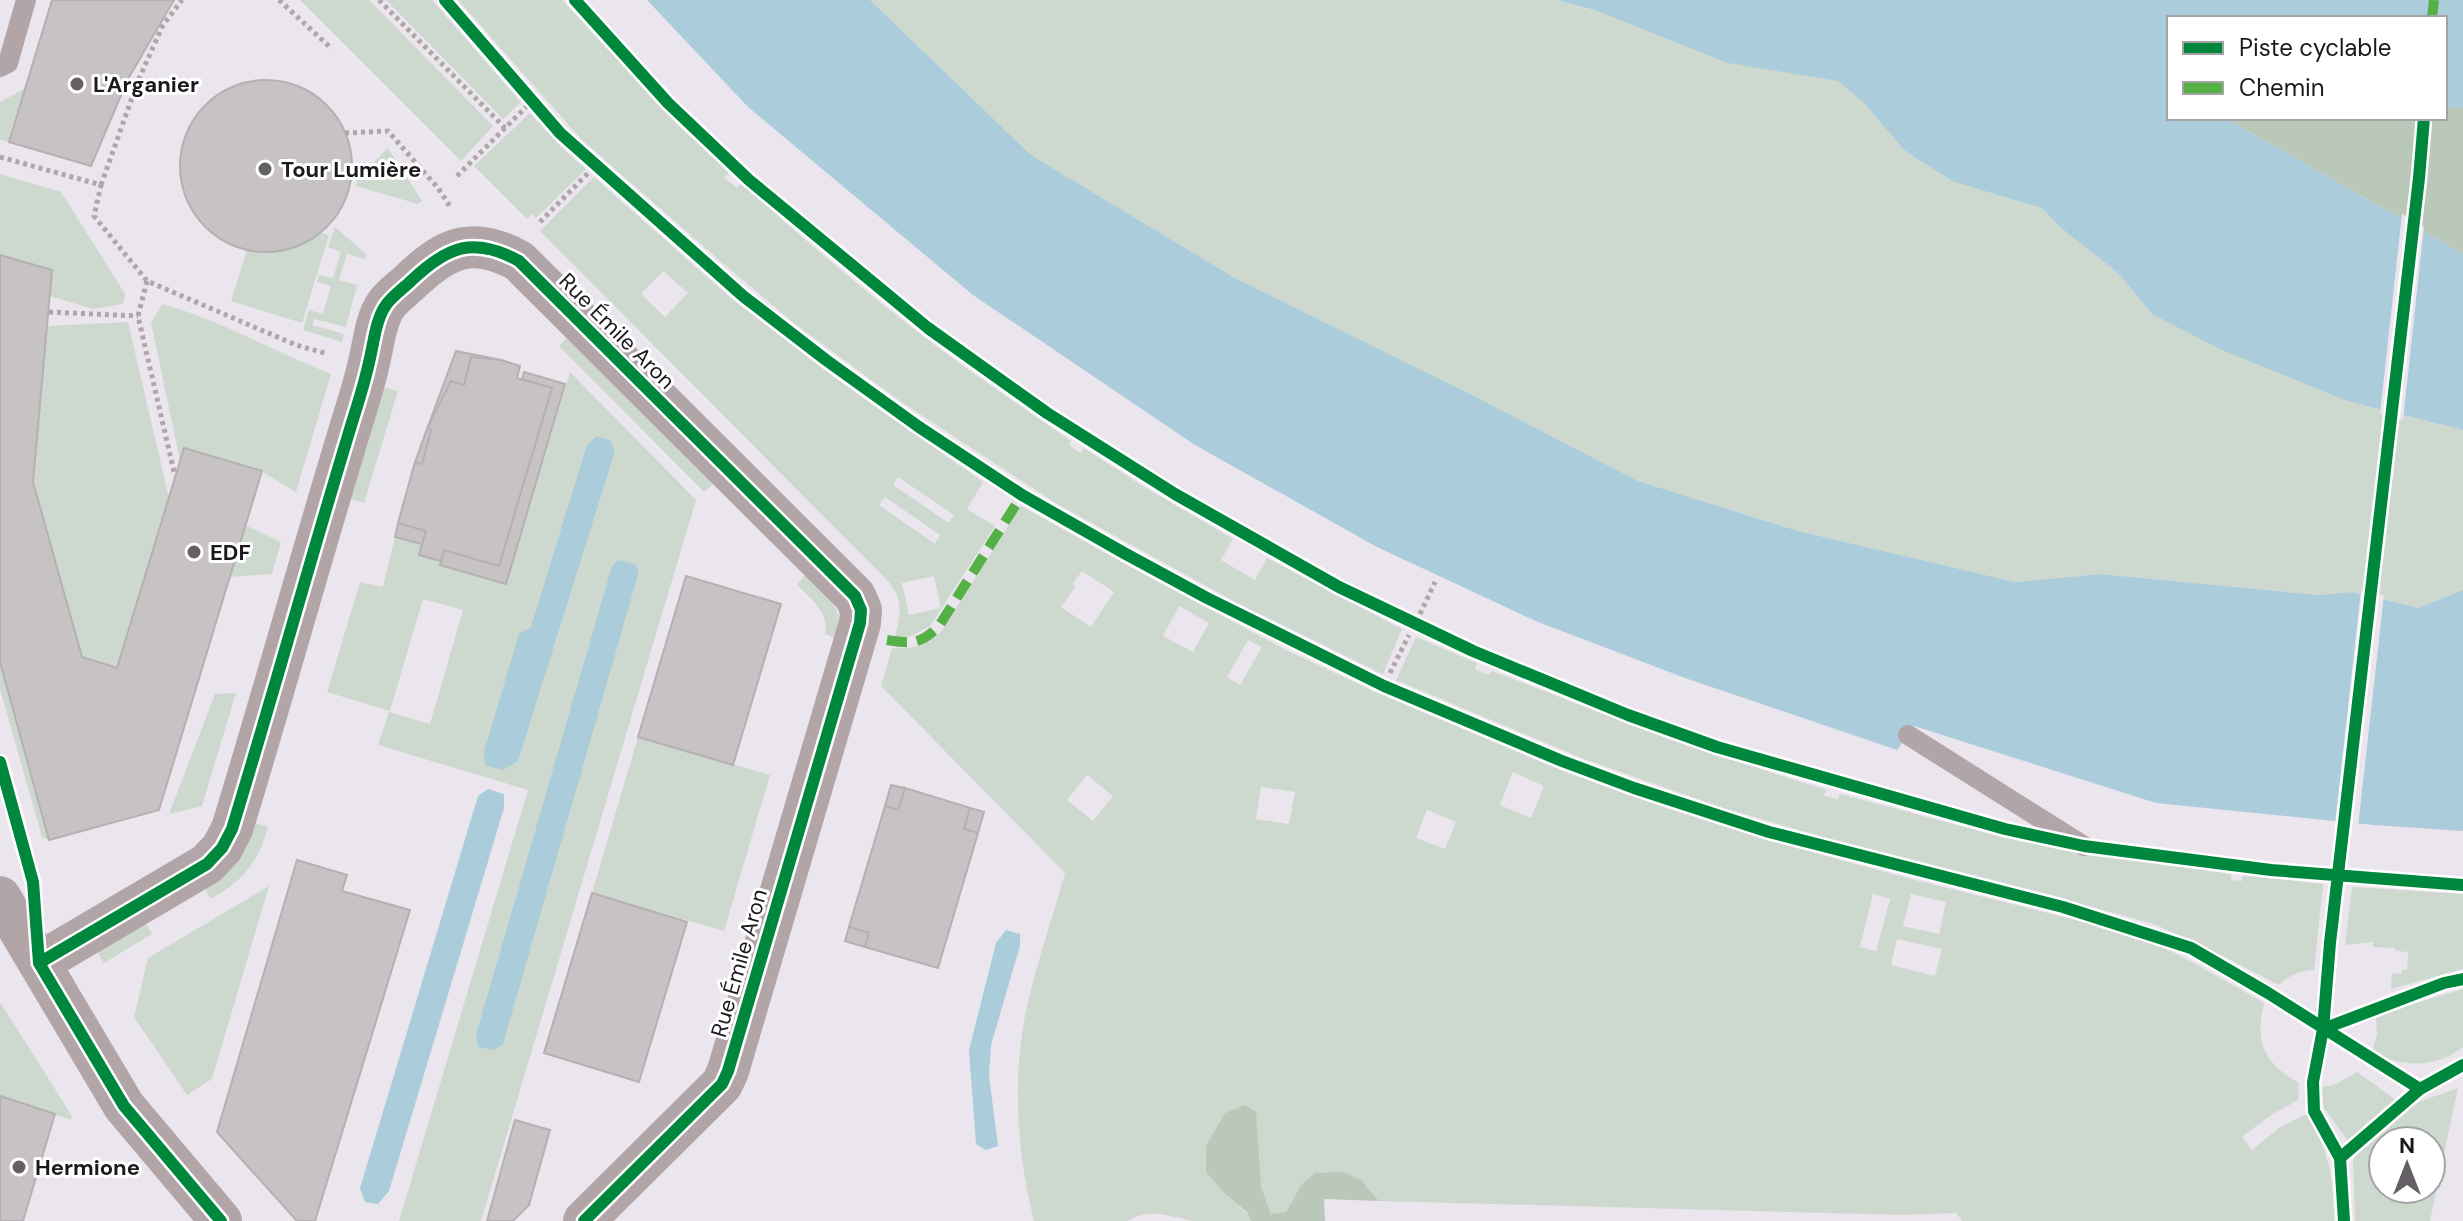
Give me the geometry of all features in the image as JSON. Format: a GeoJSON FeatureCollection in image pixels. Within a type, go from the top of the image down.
{"type":"FeatureCollection","features":[{"type":"Feature","properties":{"kind":"street","name":"Rue Émile Aron"},"geometry":{"type":"LineString","coordinates":[[39,963],[207,864],[222,848],[232,829],[255,755],[363,387],[380,317],[386,305],[430,262],[448,251],[485,247],[501,251],[519,261],[855,596],[861,610],[860,623],[728,1071],[722,1084],[584,1221]]}},
{"type":"Feature","properties":{"kind":"street"},"geometry":{"type":"LineString","coordinates":[[0,897],[124,1106],[221,1221]]}},
{"type":"Feature","properties":{"kind":"lane"},"geometry":{"type":"LineString","coordinates":[[0,67],[8,63],[26,0]]}},
{"type":"Feature","properties":{"kind":"lane"},"geometry":{"type":"LineString","coordinates":[[1908,735],[2084,846]]}},
{"type":"Feature","properties":{"kind":"path"},"geometry":{"type":"LineString","coordinates":[[182,0],[163,25],[138,81],[101,185],[94,216],[147,281],[296,345],[336,357]]}},
{"type":"Feature","properties":{"kind":"path"},"geometry":{"type":"LineString","coordinates":[[279,0],[332,49]]}},
{"type":"Feature","properties":{"kind":"path"},"geometry":{"type":"LineString","coordinates":[[379,0],[505,128]]}},
{"type":"Feature","properties":{"kind":"path"},"geometry":{"type":"LineString","coordinates":[[457,176],[532,101]]}},
{"type":"Feature","properties":{"kind":"path"},"geometry":{"type":"LineString","coordinates":[[345,133],[388,131],[453,210]]}},
{"type":"Feature","properties":{"kind":"path"},"geometry":{"type":"LineString","coordinates":[[0,157],[101,185]]}},
{"type":"Feature","properties":{"kind":"path"},"geometry":{"type":"LineString","coordinates":[[531,232],[595,166]]}},
{"type":"Feature","properties":{"kind":"path"},"geometry":{"type":"LineString","coordinates":[[147,281],[138,316],[175,476]]}},
{"type":"Feature","properties":{"kind":"path"},"geometry":{"type":"LineString","coordinates":[[49,312],[138,316]]}},
{"type":"Feature","properties":{"kind":"path"},"geometry":{"type":"LineString","coordinates":[[1420,614],[1435,582]]}},
{"type":"Feature","properties":{"kind":"path"},"geometry":{"type":"LineString","coordinates":[[1390,673],[1409,635]]}},
{"type":"Feature","properties":{"kind":"shaded area"},"geometry":{"type":"Polygon","coordinates":[[[300,0],[369,0],[493,126],[461,161],[300,0]]]}},
{"type":"Feature","properties":{"kind":"shaded area"},"geometry":{"type":"Polygon","coordinates":[[[386,0],[432,0],[521,102],[503,119],[386,0]]]}},
{"type":"Feature","properties":{"kind":"shaded area"},"geometry":{"type":"Polygon","coordinates":[[[458,0],[562,0],[682,129],[729,172],[724,178],[737,188],[741,183],[896,315],[1071,441],[1069,445],[1080,453],[1084,448],[1233,539],[1221,560],[1255,580],[1267,558],[1402,629],[1383,674],[1241,605],[1057,504],[900,401],[794,323],[582,140],[458,0]]]}},
{"type":"Feature","properties":{"kind":"shaded area"},"geometry":{"type":"Polygon","coordinates":[[[870,0],[1557,0],[1838,81],[1865,104],[1905,151],[1954,182],[2042,208],[2060,227],[2118,273],[2152,314],[2347,401],[2463,430],[2463,590],[2419,608],[2352,592],[2318,595],[2100,574],[2015,582],[1798,531],[1638,481],[1235,278],[1031,155],[870,0]]]}},
{"type":"Feature","properties":{"kind":"shaded area"},"geometry":{"type":"Polygon","coordinates":[[[26,88],[9,142],[0,140],[0,102],[26,88]]]}},
{"type":"Feature","properties":{"kind":"shaded area"},"geometry":{"type":"Polygon","coordinates":[[[530,113],[586,169],[536,218],[532,214],[527,219],[474,166],[530,113]]]}},
{"type":"Feature","properties":{"kind":"shaded area"},"geometry":{"type":"Polygon","coordinates":[[[388,148],[422,201],[418,204],[356,186],[358,178],[388,148]]]}},
{"type":"Feature","properties":{"kind":"shaded area"},"geometry":{"type":"Polygon","coordinates":[[[0,174],[61,192],[125,294],[123,304],[93,309],[50,296],[52,270],[0,255],[0,174]]]}},
{"type":"Feature","properties":{"kind":"shaded area"},"geometry":{"type":"Polygon","coordinates":[[[594,177],[732,299],[835,378],[983,482],[967,509],[995,526],[930,626],[909,637],[895,637],[900,606],[896,593],[886,579],[540,231],[594,177]],[[663,271],[641,294],[665,317],[688,293],[663,271]],[[898,477],[893,485],[949,523],[954,515],[898,477]],[[885,497],[879,505],[935,544],[940,535],[885,497]],[[934,576],[902,583],[909,615],[941,608],[934,576]]]}},
{"type":"Feature","properties":{"kind":"shaded area"},"geometry":{"type":"Polygon","coordinates":[[[335,227],[366,254],[365,259],[347,254],[339,280],[357,285],[346,327],[314,319],[313,325],[344,334],[342,342],[303,330],[309,310],[323,314],[331,286],[317,282],[319,275],[333,278],[341,252],[328,247],[335,227]]]}},
{"type":"Feature","properties":{"kind":"shaded area"},"geometry":{"type":"Polygon","coordinates":[[[321,233],[329,235],[302,323],[231,301],[247,250],[267,252],[286,249],[321,233]]]}},
{"type":"Feature","properties":{"kind":"shaded area"},"geometry":{"type":"Polygon","coordinates":[[[162,304],[205,319],[331,374],[296,492],[259,470],[184,448],[180,460],[151,323],[162,304]]]}},
{"type":"Feature","properties":{"kind":"shaded area"},"geometry":{"type":"Polygon","coordinates":[[[128,322],[169,498],[117,668],[82,657],[33,482],[47,326],[128,322]]]}},
{"type":"Feature","properties":{"kind":"shaded area"},"geometry":{"type":"Polygon","coordinates":[[[568,337],[714,483],[704,492],[559,346],[568,337]]]}},
{"type":"Feature","properties":{"kind":"shaded area"},"geometry":{"type":"Polygon","coordinates":[[[570,372],[696,500],[481,1221],[399,1221],[528,790],[378,745],[389,712],[430,724],[463,610],[423,599],[390,711],[327,692],[360,582],[383,587],[395,537],[422,544],[420,555],[441,561],[441,565],[506,584],[570,372]]]}},
{"type":"Feature","properties":{"kind":"shaded area"},"geometry":{"type":"Polygon","coordinates":[[[384,387],[398,391],[364,503],[351,499],[384,387]]]}},
{"type":"Feature","properties":{"kind":"shaded area"},"geometry":{"type":"Polygon","coordinates":[[[1021,506],[1288,651],[1375,692],[1563,771],[1761,838],[2108,928],[2159,945],[2264,1003],[2260,1029],[2265,1050],[2278,1068],[2299,1083],[2298,1100],[2242,1137],[2252,1150],[2279,1128],[2307,1114],[2329,1165],[2334,1221],[1962,1221],[1956,1213],[1904,1215],[1379,1201],[1361,1180],[1301,1185],[1286,1212],[1271,1214],[1261,1186],[1226,1195],[1247,1213],[1251,1221],[1194,1221],[1153,1214],[1127,1221],[1034,1221],[1024,1173],[1019,1125],[1020,1052],[1031,988],[1065,873],[881,686],[892,648],[918,646],[941,632],[1021,506]],[[1082,571],[1073,583],[1076,586],[1061,607],[1091,627],[1114,592],[1082,571]],[[1179,606],[1163,636],[1193,652],[1209,623],[1179,606]],[[1248,640],[1227,677],[1240,685],[1262,647],[1248,640]],[[1513,772],[1500,805],[1531,818],[1544,786],[1513,772]],[[1087,775],[1067,800],[1093,821],[1113,796],[1087,775]],[[1261,787],[1256,819],[1289,824],[1295,792],[1261,787]],[[1427,810],[1416,838],[1445,849],[1456,822],[1427,810]],[[1873,894],[1860,947],[1876,951],[1890,899],[1873,894]],[[1911,894],[1903,926],[1939,934],[1946,902],[1911,894]],[[1897,939],[1891,965],[1935,976],[1942,949],[1897,939]]]}},
{"type":"Feature","properties":{"kind":"shaded area"},"geometry":{"type":"Polygon","coordinates":[[[245,525],[281,542],[272,574],[229,577],[245,525]]]}},
{"type":"Feature","properties":{"kind":"shaded area"},"geometry":{"type":"Polygon","coordinates":[[[806,574],[836,609],[839,617],[838,639],[825,634],[822,613],[797,585],[806,574]]]}},
{"type":"Feature","properties":{"kind":"shaded area"},"geometry":{"type":"Polygon","coordinates":[[[1416,637],[1477,663],[1475,669],[1489,675],[1492,671],[1671,740],[1826,790],[1824,796],[1838,799],[1840,794],[2006,838],[2231,874],[2231,880],[2242,881],[2243,875],[2323,884],[2314,970],[2295,974],[2279,985],[2154,924],[1906,861],[1723,808],[1584,759],[1396,680],[1416,637]]]}},
{"type":"Feature","properties":{"kind":"shaded area"},"geometry":{"type":"Polygon","coordinates":[[[0,662],[49,840],[42,837],[0,689],[0,662]]]}},
{"type":"Feature","properties":{"kind":"shaded area"},"geometry":{"type":"Polygon","coordinates":[[[236,693],[202,806],[169,814],[215,694],[236,693]]]}},
{"type":"Feature","properties":{"kind":"shaded area"},"geometry":{"type":"Polygon","coordinates":[[[638,737],[770,775],[724,931],[592,893],[638,737]]]}},
{"type":"Feature","properties":{"kind":"shaded area"},"geometry":{"type":"Polygon","coordinates":[[[254,823],[268,827],[254,861],[232,885],[211,899],[204,887],[254,823]]]}},
{"type":"Feature","properties":{"kind":"shaded area"},"geometry":{"type":"Polygon","coordinates":[[[269,886],[212,1079],[187,1095],[134,1017],[148,958],[269,886]]]}},
{"type":"Feature","properties":{"kind":"shaded area"},"geometry":{"type":"Polygon","coordinates":[[[2352,887],[2463,894],[2463,969],[2391,989],[2392,973],[2401,974],[2407,970],[2408,952],[2373,947],[2373,942],[2345,945],[2352,887]]]}},
{"type":"Feature","properties":{"kind":"shaded area"},"geometry":{"type":"Polygon","coordinates":[[[145,922],[152,934],[104,963],[96,950],[145,922]]]}},
{"type":"Feature","properties":{"kind":"shaded area"},"geometry":{"type":"Polygon","coordinates":[[[2463,989],[2463,1047],[2442,1059],[2419,1064],[2372,1053],[2377,1034],[2376,1015],[2463,989]]]}},
{"type":"Feature","properties":{"kind":"shaded area"},"geometry":{"type":"Polygon","coordinates":[[[0,1002],[72,1116],[71,1120],[0,1096],[0,1002]]]}},
{"type":"Feature","properties":{"kind":"shaded area"},"geometry":{"type":"Polygon","coordinates":[[[2357,1072],[2396,1100],[2354,1140],[2348,1141],[2324,1108],[2322,1087],[2334,1085],[2357,1072]]]}},
{"type":"Feature","properties":{"kind":"shaded area"},"geometry":{"type":"Polygon","coordinates":[[[2458,1088],[2447,1140],[2447,1125],[2387,1125],[2410,1105],[2458,1088]]]}},
{"type":"Feature","properties":{"kind":"shaded area"},"geometry":{"type":"Polygon","coordinates":[[[2367,1142],[2367,1205],[2433,1205],[2430,1221],[2355,1221],[2353,1161],[2367,1142]]]}},
{"type":"Feature","properties":{"kind":"green space"},"geometry":{"type":"Polygon","coordinates":[[[2447,107],[2463,108],[2463,254],[2232,122],[2447,120],[2447,107]]]}},
{"type":"Feature","properties":{"kind":"green space"},"geometry":{"type":"Polygon","coordinates":[[[1245,1105],[1256,1112],[1261,1186],[1271,1214],[1286,1212],[1301,1185],[1315,1173],[1343,1172],[1361,1180],[1379,1201],[1324,1199],[1325,1221],[1251,1221],[1247,1212],[1226,1195],[1206,1172],[1206,1146],[1225,1113],[1245,1105]]]}},
{"type":"Feature","properties":{"kind":"water"},"geometry":{"type":"Polygon","coordinates":[[[647,0],[870,0],[1031,155],[1235,278],[1638,481],[1798,531],[2015,582],[2100,574],[2318,595],[2352,592],[2419,608],[2463,590],[2463,831],[2156,803],[1914,726],[1897,750],[1685,678],[1538,622],[1377,547],[1195,445],[973,295],[748,107],[647,0]]]}},
{"type":"Feature","properties":{"kind":"water"},"geometry":{"type":"Polygon","coordinates":[[[1557,0],[2463,0],[2463,108],[2447,107],[2447,16],[2167,16],[2167,120],[2232,120],[2463,254],[2463,430],[2347,401],[2220,349],[2152,314],[2118,273],[2060,227],[2042,208],[1954,182],[1905,151],[1865,104],[1838,81],[1728,63],[1597,11],[1557,0]]]}},
{"type":"Feature","properties":{"kind":"water"},"geometry":{"type":"Polygon","coordinates":[[[597,436],[610,440],[615,451],[518,761],[503,770],[485,765],[484,752],[519,634],[531,627],[587,445],[597,436]]]}},
{"type":"Feature","properties":{"kind":"water"},"geometry":{"type":"Polygon","coordinates":[[[618,560],[635,564],[639,571],[503,1044],[494,1050],[478,1047],[476,1035],[612,566],[618,560]]]}},
{"type":"Feature","properties":{"kind":"water"},"geometry":{"type":"Polygon","coordinates":[[[488,789],[504,794],[504,808],[389,1191],[378,1204],[365,1202],[360,1188],[478,796],[488,789]]]}},
{"type":"Feature","properties":{"kind":"water"},"geometry":{"type":"Polygon","coordinates":[[[1006,930],[1020,934],[1020,946],[991,1045],[989,1076],[998,1146],[986,1150],[976,1144],[969,1050],[996,943],[1006,930]]]}},
{"type":"Feature","properties":{"kind":"pier"},"geometry":{"type":"Polygon","coordinates":[[[2402,214],[2424,227],[2403,420],[2380,414],[2402,214]]]}},
{"type":"Feature","properties":{"kind":"pier"},"geometry":{"type":"Polygon","coordinates":[[[2361,590],[2384,595],[2358,827],[2335,825],[2361,590]]]}},
{"type":"Feature","properties":{"kind":"building","name":"L'Arganier"},"geometry":{"type":"Polygon","coordinates":[[[52,0],[174,0],[128,79],[91,166],[9,142],[52,0]]]}},
{"type":"Feature","properties":{"kind":"building","name":"Tour Lumière"},"geometry":{"type":"Polygon","coordinates":[[[266,80],[299,87],[327,105],[345,133],[352,166],[345,199],[327,227],[299,245],[266,252],[233,245],[205,227],[187,199],[180,166],[187,133],[205,105],[233,87],[266,80]]]}},
{"type":"Feature","properties":{"kind":"building","name":"EDF"},"geometry":{"type":"Polygon","coordinates":[[[0,255],[52,270],[33,482],[82,657],[117,668],[184,448],[262,471],[159,810],[49,840],[0,662],[0,255]]]}},
{"type":"Feature","properties":{"kind":"building"},"geometry":{"type":"Polygon","coordinates":[[[456,351],[501,360],[471,357],[464,385],[451,381],[427,429],[456,351]]]}},
{"type":"Feature","properties":{"kind":"building"},"geometry":{"type":"Polygon","coordinates":[[[471,357],[501,360],[520,366],[517,378],[552,388],[499,566],[444,550],[441,561],[419,555],[426,531],[398,523],[415,462],[422,464],[431,430],[427,429],[451,381],[464,385],[471,357]]]}},
{"type":"Feature","properties":{"kind":"building"},"geometry":{"type":"Polygon","coordinates":[[[524,372],[565,384],[506,584],[440,565],[444,550],[499,566],[552,388],[522,379],[524,372]]]}},
{"type":"Feature","properties":{"kind":"building"},"geometry":{"type":"Polygon","coordinates":[[[427,429],[431,430],[422,464],[415,462],[427,429]]]}},
{"type":"Feature","properties":{"kind":"building"},"geometry":{"type":"Polygon","coordinates":[[[398,523],[426,531],[422,544],[395,537],[398,523]]]}},
{"type":"Feature","properties":{"kind":"building"},"geometry":{"type":"Polygon","coordinates":[[[686,576],[781,604],[733,765],[638,737],[686,576]]]}},
{"type":"Feature","properties":{"kind":"building"},"geometry":{"type":"Polygon","coordinates":[[[891,785],[905,788],[898,810],[885,806],[891,785]]]}},
{"type":"Feature","properties":{"kind":"building"},"geometry":{"type":"Polygon","coordinates":[[[905,788],[970,808],[964,829],[978,833],[938,968],[865,947],[869,933],[849,927],[885,806],[898,810],[905,788]]]}},
{"type":"Feature","properties":{"kind":"building"},"geometry":{"type":"Polygon","coordinates":[[[970,808],[984,812],[978,833],[964,829],[970,808]]]}},
{"type":"Feature","properties":{"kind":"building"},"geometry":{"type":"Polygon","coordinates":[[[297,860],[347,875],[342,891],[410,910],[315,1221],[297,1221],[217,1132],[297,860]]]}},
{"type":"Feature","properties":{"kind":"building"},"geometry":{"type":"Polygon","coordinates":[[[592,893],[687,922],[639,1082],[544,1053],[592,893]]]}},
{"type":"Feature","properties":{"kind":"building"},"geometry":{"type":"Polygon","coordinates":[[[849,927],[869,933],[865,947],[845,941],[849,927]]]}},
{"type":"Feature","properties":{"kind":"building","name":"Hermione"},"geometry":{"type":"Polygon","coordinates":[[[0,1096],[55,1114],[23,1221],[0,1221],[0,1096]]]}},
{"type":"Feature","properties":{"kind":"building"},"geometry":{"type":"Polygon","coordinates":[[[515,1120],[550,1130],[529,1205],[513,1221],[487,1221],[515,1120]]]}},
{"type":"Feature","properties":{"kind":"marked path"},"geometry":{"type":"LineString","coordinates":[[2432,16],[2434,0]]}},
{"type":"Feature","properties":{"kind":"marked path"},"geometry":{"type":"LineString","coordinates":[[887,640],[916,641],[939,626],[1022,495]]}},
{"type":"Feature","properties":{"kind":"cycle path"},"geometry":{"type":"LineString","coordinates":[[445,0],[560,133],[743,296],[919,427],[1022,495],[1207,598],[1384,686],[1634,788],[1769,832],[2063,907],[2191,948],[2420,1089],[2463,1065]]}},
{"type":"Feature","properties":{"kind":"cycle path"},"geometry":{"type":"LineString","coordinates":[[575,0],[668,103],[749,180],[928,328],[1047,413],[1175,494],[1339,587],[1473,651],[1628,715],[1717,747],[2005,829],[2084,846],[2271,870],[2463,885]]}},
{"type":"Feature","properties":{"kind":"cycle path"},"geometry":{"type":"LineString","coordinates":[[2344,1221],[2340,1158],[2314,1111],[2313,1082],[2323,1029],[2330,943],[2424,120]]}},
{"type":"Feature","properties":{"kind":"cycle path"},"geometry":{"type":"LineString","coordinates":[[39,963],[207,864],[222,848],[232,829],[248,778],[383,311],[391,298],[425,268],[450,252],[475,247],[503,253],[519,261],[855,596],[861,610],[860,623],[728,1071],[722,1084],[584,1221]]}},
{"type":"Feature","properties":{"kind":"cycle path"},"geometry":{"type":"LineString","coordinates":[[0,762],[33,882],[39,963],[124,1106],[221,1221]]}},
{"type":"Feature","properties":{"kind":"cycle path"},"geometry":{"type":"LineString","coordinates":[[2323,1029],[2444,983],[2463,979]]}},
{"type":"Feature","properties":{"kind":"cycle path"},"geometry":{"type":"LineString","coordinates":[[2340,1158],[2420,1089]]}},
{"type":"Feature","properties":{"kind":"place","name":"L'Arganier"},"geometry":{"type":"Point","coordinates":[77,84]}},
{"type":"Feature","properties":{"kind":"place","name":"Tour Lumière"},"geometry":{"type":"Point","coordinates":[265,169]}},
{"type":"Feature","properties":{"kind":"place","name":"EDF"},"geometry":{"type":"Point","coordinates":[194,552]}},
{"type":"Feature","properties":{"kind":"place","name":"Hermione"},"geometry":{"type":"Point","coordinates":[19,1167]}}]}
